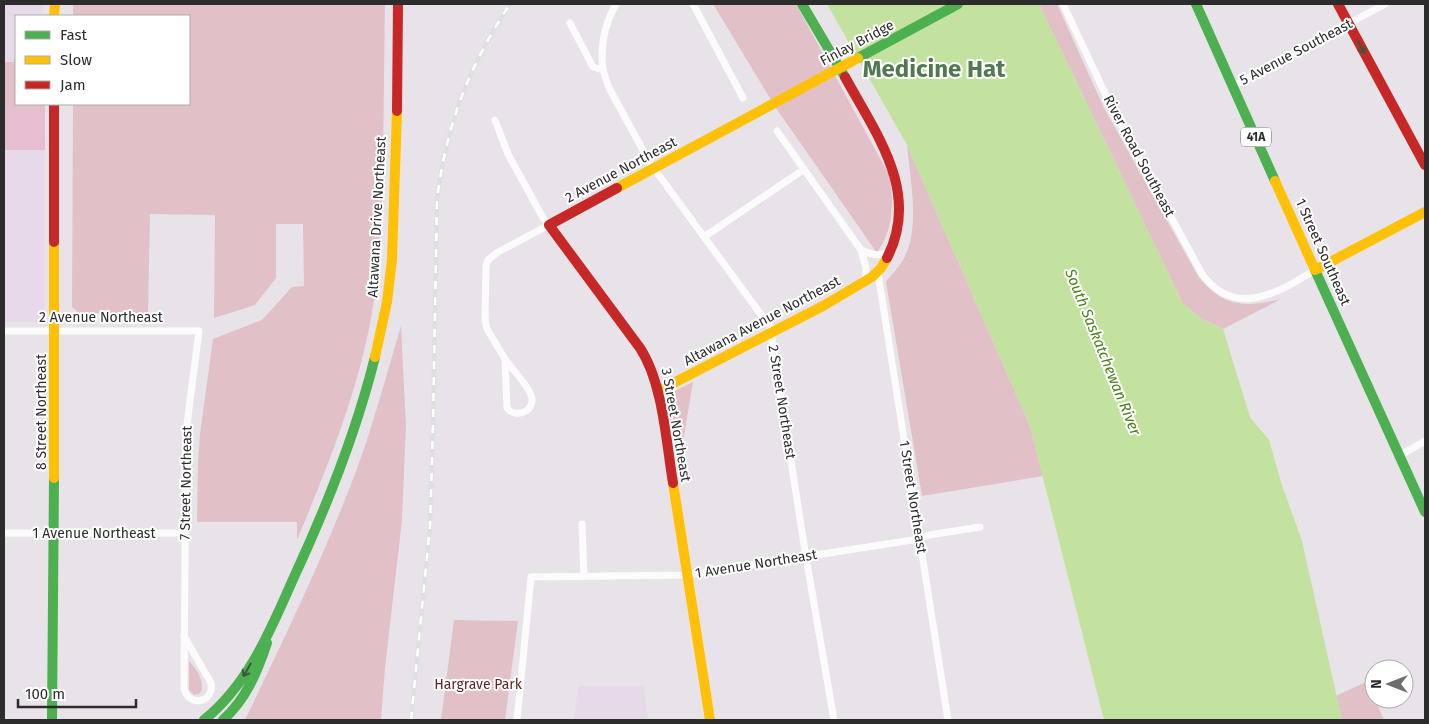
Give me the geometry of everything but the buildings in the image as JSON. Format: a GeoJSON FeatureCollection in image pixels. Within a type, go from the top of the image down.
{"type":"FeatureCollection","features":[{"type":"Feature","properties":{"kind":"street","name":"Altawana Drive Northeast"},"geometry":{"type":"LineString","coordinates":[[204,720],[214,713],[231,694],[271,628],[338,474],[368,385],[383,323],[391,264],[395,188],[399,4]]}},
{"type":"Feature","properties":{"kind":"street"},"geometry":{"type":"LineString","coordinates":[[603,70],[603,40],[609,18],[616,4]]}},
{"type":"Feature","properties":{"kind":"street"},"geometry":{"type":"LineString","coordinates":[[693,4],[743,98]]}},
{"type":"Feature","properties":{"kind":"street"},"geometry":{"type":"LineString","coordinates":[[802,4],[825,41],[877,135],[896,177],[901,209],[898,234],[891,251],[878,273]]}},
{"type":"Feature","properties":{"kind":"street","name":"Finlay Bridge"},"geometry":{"type":"LineString","coordinates":[[769,106],[958,4]]}},
{"type":"Feature","properties":{"kind":"street","name":"River Road Southeast"},"geometry":{"type":"LineString","coordinates":[[1063,4],[1110,104],[1202,274],[1209,283],[1230,296],[1251,299],[1271,294],[1315,270]]}},
{"type":"Feature","properties":{"kind":"street","name":"1 Street Southeast"},"geometry":{"type":"LineString","coordinates":[[1196,4],[1425,512]]}},
{"type":"Feature","properties":{"kind":"street"},"geometry":{"type":"LineString","coordinates":[[1338,4],[1425,165]]}},
{"type":"Feature","properties":{"kind":"street","name":"5 Avenue Southeast"},"geometry":{"type":"LineString","coordinates":[[1233,86],[1386,4]]}},
{"type":"Feature","properties":{"kind":"street","name":"2 Street Northeast"},"geometry":{"type":"LineString","coordinates":[[570,23],[593,67],[603,70],[609,88],[654,169],[772,333],[806,557],[834,720]]}},
{"type":"Feature","properties":{"kind":"street","name":"8 Street Northeast"},"geometry":{"type":"LineString","coordinates":[[52,720],[54,105]]}},
{"type":"Feature","properties":{"kind":"street","name":"2 Avenue Northeast"},"geometry":{"type":"LineString","coordinates":[[505,359],[486,329],[488,260],[498,252],[769,106]]}},
{"type":"Feature","properties":{"kind":"street","name":"3 Street Northeast"},"geometry":{"type":"LineString","coordinates":[[495,120],[508,154],[543,218],[650,362],[658,392],[710,720]]}},
{"type":"Feature","properties":{"kind":"street"},"geometry":{"type":"LineString","coordinates":[[777,131],[861,250],[865,263],[865,281]]}},
{"type":"Feature","properties":{"kind":"street"},"geometry":{"type":"LineString","coordinates":[[704,237],[803,170]]}},
{"type":"Feature","properties":{"kind":"street"},"geometry":{"type":"LineString","coordinates":[[1315,270],[1425,212]]}},
{"type":"Feature","properties":{"kind":"street"},"geometry":{"type":"LineString","coordinates":[[861,250],[878,256],[891,251]]}},
{"type":"Feature","properties":{"kind":"street","name":"Altawana Avenue Northeast"},"geometry":{"type":"LineString","coordinates":[[658,392],[823,306],[878,273]]}},
{"type":"Feature","properties":{"kind":"street","name":"1 Street Northeast"},"geometry":{"type":"LineString","coordinates":[[878,273],[948,720]]}},
{"type":"Feature","properties":{"kind":"street","name":"2 Avenue Northeast"},"geometry":{"type":"LineString","coordinates":[[4,331],[199,331]]}},
{"type":"Feature","properties":{"kind":"street","name":"7 Street Northeast"},"geometry":{"type":"LineString","coordinates":[[184,636],[211,682],[211,691],[203,700],[194,701],[185,692],[184,636],[186,432],[199,331]]}},
{"type":"Feature","properties":{"kind":"street"},"geometry":{"type":"LineString","coordinates":[[505,359],[531,395],[531,407],[522,414],[510,412],[507,408],[505,359]]}},
{"type":"Feature","properties":{"kind":"street"},"geometry":{"type":"LineString","coordinates":[[1399,456],[1425,441]]}},
{"type":"Feature","properties":{"kind":"street"},"geometry":{"type":"LineString","coordinates":[[582,524],[584,576]]}},
{"type":"Feature","properties":{"kind":"street","name":"1 Avenue Northeast"},"geometry":{"type":"LineString","coordinates":[[517,720],[531,577],[687,575],[919,539],[980,527]]}},
{"type":"Feature","properties":{"kind":"street","name":"1 Avenue Northeast"},"geometry":{"type":"LineString","coordinates":[[4,533],[184,534]]}},
{"type":"Feature","properties":{"kind":"street","name":"Altawana Drive Northeast"},"geometry":{"type":"LineString","coordinates":[[223,720],[236,708],[250,688],[262,661],[271,628]]}},
{"type":"Feature","properties":{"kind":"shaded area"},"geometry":{"type":"Polygon","coordinates":[[[4,4],[43,4],[43,15],[15,15],[15,105],[45,105],[44,317],[38,322],[4,322],[4,4]]]}},
{"type":"Feature","properties":{"kind":"shaded area"},"geometry":{"type":"Polygon","coordinates":[[[4,108],[45,108],[45,150],[4,150],[4,108]]]}},
{"type":"Feature","properties":{"kind":"shaded area"},"geometry":{"type":"Polygon","coordinates":[[[578,686],[644,686],[648,720],[574,720],[578,686]]]}},
{"type":"Feature","properties":{"kind":"green space"},"geometry":{"type":"Polygon","coordinates":[[[73,4],[385,4],[381,214],[377,277],[371,318],[358,375],[340,431],[297,540],[297,522],[197,522],[198,463],[213,339],[262,320],[292,287],[304,286],[303,224],[276,224],[276,278],[255,305],[214,318],[215,215],[150,214],[148,313],[79,313],[72,307],[73,105],[190,105],[190,15],[73,15],[73,4]]]}},
{"type":"Feature","properties":{"kind":"green space"},"geometry":{"type":"Polygon","coordinates":[[[713,4],[796,4],[889,175],[892,195],[890,225],[883,244],[877,253],[776,108],[713,4]]]}},
{"type":"Feature","properties":{"kind":"green space"},"geometry":{"type":"Polygon","coordinates":[[[1039,4],[1057,4],[1104,108],[1198,276],[1216,294],[1235,302],[1256,304],[1281,299],[1223,329],[1202,319],[1183,304],[1039,4]]]}},
{"type":"Feature","properties":{"kind":"green space"},"geometry":{"type":"Polygon","coordinates":[[[4,62],[15,62],[15,105],[45,105],[45,108],[4,108],[4,62]]]}},
{"type":"Feature","properties":{"kind":"green space"},"geometry":{"type":"Polygon","coordinates":[[[907,145],[1030,426],[1043,476],[922,496],[886,282],[903,260],[912,234],[913,204],[907,145]]]}},
{"type":"Feature","properties":{"kind":"green space"},"geometry":{"type":"Polygon","coordinates":[[[401,326],[406,426],[402,520],[381,720],[245,720],[303,598],[343,505],[368,438],[401,326]]]}},
{"type":"Feature","properties":{"kind":"green space"},"geometry":{"type":"Polygon","coordinates":[[[693,382],[680,459],[669,394],[693,382]]]}},
{"type":"Feature","properties":{"kind":"green space","name":"Hargrave Park"},"geometry":{"type":"Polygon","coordinates":[[[454,620],[518,621],[505,720],[441,720],[454,620]]]}},
{"type":"Feature","properties":{"kind":"green space"},"geometry":{"type":"Polygon","coordinates":[[[189,661],[198,672],[202,682],[199,694],[194,695],[189,690],[189,661]]]}},
{"type":"Feature","properties":{"kind":"green space"},"geometry":{"type":"Polygon","coordinates":[[[1364,683],[1364,709],[1379,709],[1384,720],[1342,720],[1336,696],[1364,683]]]}},
{"type":"Feature","properties":{"kind":"water","name":"South Saskatchewan River"},"geometry":{"type":"Polygon","coordinates":[[[827,4],[1039,4],[1183,304],[1202,319],[1223,329],[1250,417],[1269,440],[1282,485],[1302,541],[1342,720],[1104,720],[1030,426],[907,145],[827,4]]]}},
{"type":"Feature","properties":{"kind":"railway"},"geometry":{"type":"LineString","coordinates":[[411,720],[430,526],[437,199],[441,171],[453,121],[482,51],[510,4]]}},
{"type":"Feature","properties":{"kind":"traffic: fast"},"geometry":{"type":"LineString","coordinates":[[802,4],[845,77]]}},
{"type":"Feature","properties":{"kind":"traffic: fast"},"geometry":{"type":"LineString","coordinates":[[858,58],[958,4]]}},
{"type":"Feature","properties":{"kind":"traffic: fast"},"geometry":{"type":"LineString","coordinates":[[1196,4],[1275,181]]}},
{"type":"Feature","properties":{"kind":"traffic: fast"},"geometry":{"type":"LineString","coordinates":[[1315,270],[1425,512]]}},
{"type":"Feature","properties":{"kind":"traffic: fast"},"geometry":{"type":"LineString","coordinates":[[204,720],[220,706],[246,673],[277,616],[340,469],[375,357]]}},
{"type":"Feature","properties":{"kind":"traffic: fast"},"geometry":{"type":"LineString","coordinates":[[52,720],[54,478]]}},
{"type":"Feature","properties":{"kind":"traffic: fast"},"geometry":{"type":"LineString","coordinates":[[223,720],[250,685],[267,643]]}},
{"type":"Feature","properties":{"kind":"traffic: slow"},"geometry":{"type":"LineString","coordinates":[[54,15],[55,4]]}},
{"type":"Feature","properties":{"kind":"traffic: slow"},"geometry":{"type":"LineString","coordinates":[[617,188],[858,58]]}},
{"type":"Feature","properties":{"kind":"traffic: slow"},"geometry":{"type":"LineString","coordinates":[[375,357],[387,302],[392,259],[397,111]]}},
{"type":"Feature","properties":{"kind":"traffic: slow"},"geometry":{"type":"LineString","coordinates":[[1275,181],[1315,270],[1425,212]]}},
{"type":"Feature","properties":{"kind":"traffic: slow"},"geometry":{"type":"LineString","coordinates":[[54,242],[54,478]]}},
{"type":"Feature","properties":{"kind":"traffic: slow"},"geometry":{"type":"LineString","coordinates":[[658,391],[823,306],[872,277],[887,258]]}},
{"type":"Feature","properties":{"kind":"traffic: slow"},"geometry":{"type":"LineString","coordinates":[[673,483],[710,720]]}},
{"type":"Feature","properties":{"kind":"traffic: jam"},"geometry":{"type":"LineString","coordinates":[[397,111],[398,4]]}},
{"type":"Feature","properties":{"kind":"traffic: jam"},"geometry":{"type":"LineString","coordinates":[[1338,4],[1425,165]]}},
{"type":"Feature","properties":{"kind":"traffic: jam"},"geometry":{"type":"LineString","coordinates":[[845,77],[881,142],[897,187],[899,210],[896,234],[887,258]]}},
{"type":"Feature","properties":{"kind":"traffic: jam"},"geometry":{"type":"LineString","coordinates":[[54,105],[54,242]]}},
{"type":"Feature","properties":{"kind":"traffic: jam"},"geometry":{"type":"LineString","coordinates":[[617,188],[549,225],[640,348],[648,362],[659,395],[673,483]]}},
{"type":"Feature","properties":{"kind":"district","name":"Medicine Hat"},"geometry":{"type":"Point","coordinates":[934,69]}}]}
